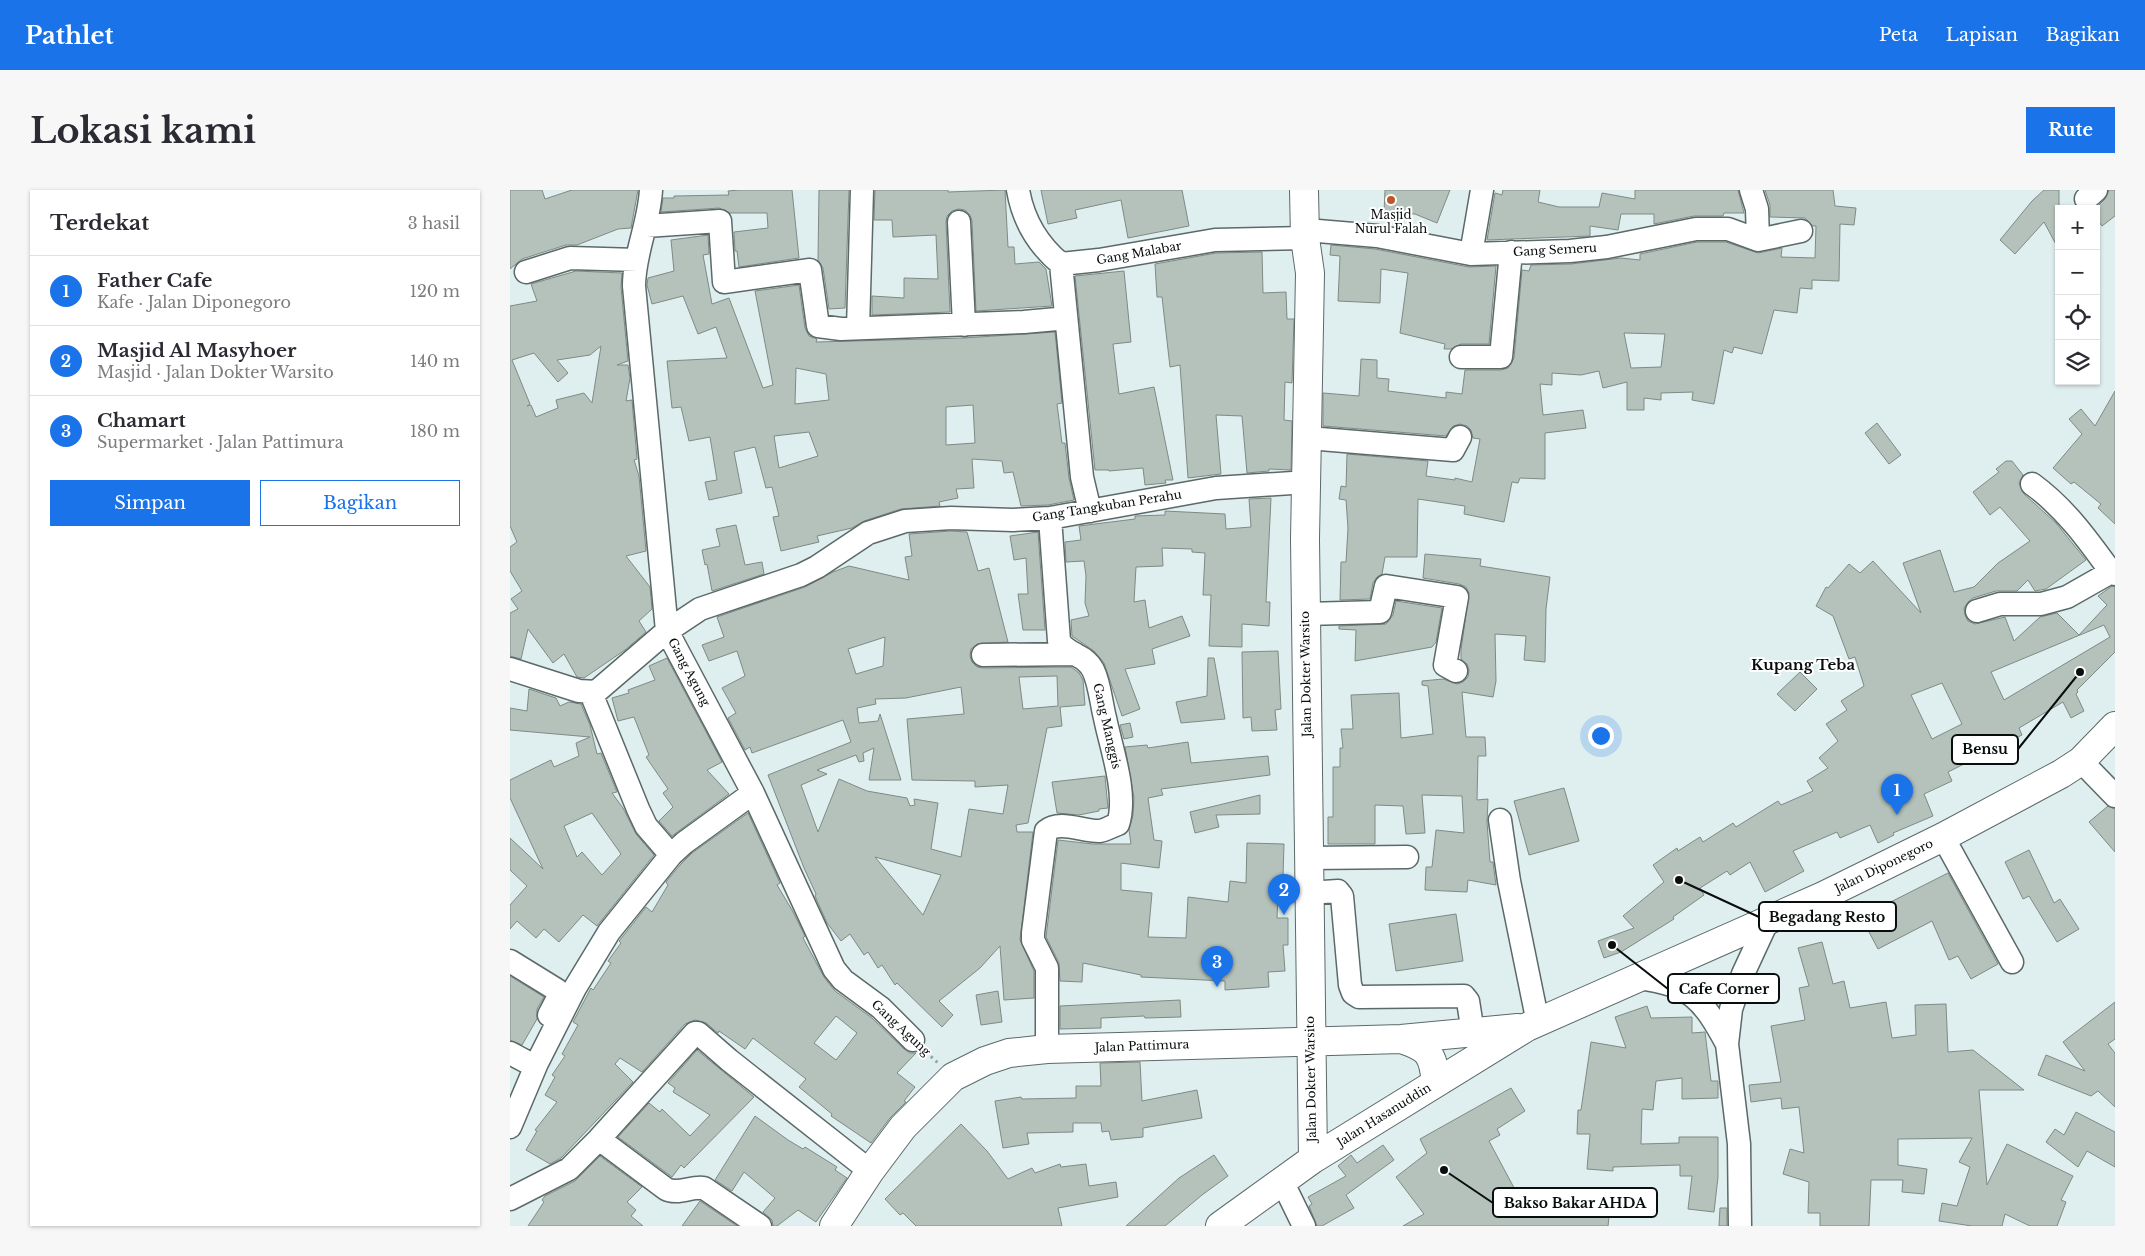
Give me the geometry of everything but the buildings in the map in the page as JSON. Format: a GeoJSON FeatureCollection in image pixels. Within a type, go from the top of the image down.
{"type":"FeatureCollection","features":[{"type":"Feature","properties":{"kind":"main road","name":"Jalan Dokter Warsito"},"geometry":{"type":"LineString","coordinates":[[1304,190],[1305,234],[1310,272],[1306,614],[1308,892],[1313,1159]]}},
{"type":"Feature","properties":{"kind":"main road","name":"Jalan Diponegoro"},"geometry":{"type":"LineString","coordinates":[[1532,1025],[1823,896],[1943,837],[2082,761],[2115,726]]}},
{"type":"Feature","properties":{"kind":"main road","name":"Jalan Pattimura"},"geometry":{"type":"LineString","coordinates":[[834,1226],[870,1171],[903,1127],[953,1077],[985,1061],[1009,1053],[1047,1049],[1402,1039],[1473,1033],[1532,1025]]}},
{"type":"Feature","properties":{"kind":"main road","name":"Jalan Hasanuddin"},"geometry":{"type":"LineString","coordinates":[[1220,1226],[1313,1159],[1532,1025]]}},
{"type":"Feature","properties":{"kind":"main road"},"geometry":{"type":"LineString","coordinates":[[1402,1039],[1417,1044],[1428,1051],[1433,1062],[1436,1083]]}},
{"type":"Feature","properties":{"kind":"street","name":"Gang Agung"},"geometry":{"type":"LineString","coordinates":[[651,190],[646,226],[634,272],[634,286],[667,631],[753,794],[834,969],[843,980],[881,1008],[913,1040]]}},
{"type":"Feature","properties":{"kind":"street"},"geometry":{"type":"LineString","coordinates":[[858,328],[862,190]]}},
{"type":"Feature","properties":{"kind":"street"},"geometry":{"type":"LineString","coordinates":[[1018,190],[1021,204],[1037,238],[1048,253],[1061,264],[1082,476],[1090,511]]}},
{"type":"Feature","properties":{"kind":"street"},"geometry":{"type":"LineString","coordinates":[[1471,254],[1482,190]]}},
{"type":"Feature","properties":{"kind":"street"},"geometry":{"type":"LineString","coordinates":[[1751,190],[1757,209],[1758,240],[1801,231]]}},
{"type":"Feature","properties":{"kind":"street"},"geometry":{"type":"LineString","coordinates":[[646,226],[720,221],[724,282],[810,270],[818,326],[841,329],[964,325],[1024,322],[1058,319],[1066,316]]}},
{"type":"Feature","properties":{"kind":"street"},"geometry":{"type":"LineString","coordinates":[[959,222],[964,325]]}},
{"type":"Feature","properties":{"kind":"street","name":"Gang Semeru"},"geometry":{"type":"LineString","coordinates":[[1305,234],[1377,236],[1471,254],[1608,247],[1696,229],[1728,230],[1758,240]]}},
{"type":"Feature","properties":{"kind":"street","name":"Gang Malabar"},"geometry":{"type":"LineString","coordinates":[[1061,264],[1099,260],[1216,240],[1305,234]]}},
{"type":"Feature","properties":{"kind":"street"},"geometry":{"type":"LineString","coordinates":[[1461,357],[1501,358],[1511,252]]}},
{"type":"Feature","properties":{"kind":"street"},"geometry":{"type":"LineString","coordinates":[[526,272],[570,258],[637,260]]}},
{"type":"Feature","properties":{"kind":"street"},"geometry":{"type":"LineString","coordinates":[[1308,438],[1453,450],[1460,437]]}},
{"type":"Feature","properties":{"kind":"street","name":"Gang Tangkuban Perahu"},"geometry":{"type":"LineString","coordinates":[[591,693],[600,688],[667,631],[700,609],[801,575],[868,533],[905,521],[950,518],[1013,520],[1050,518],[1216,488],[1307,482]]}},
{"type":"Feature","properties":{"kind":"street"},"geometry":{"type":"LineString","coordinates":[[1977,611],[2000,604],[2041,604],[2067,597],[2113,573],[2078,527],[2050,497],[2032,484]]}},
{"type":"Feature","properties":{"kind":"street","name":"Gang Manggis"},"geometry":{"type":"LineString","coordinates":[[1047,1049],[1047,968],[1033,940],[1046,831],[1051,828],[1099,831],[1118,824],[1121,814],[1116,763],[1096,677],[1084,657],[1062,647],[1059,641],[1050,518]]}},
{"type":"Feature","properties":{"kind":"street"},"geometry":{"type":"LineString","coordinates":[[1306,614],[1380,612],[1386,586],[1457,597],[1445,665],[1456,671]]}},
{"type":"Feature","properties":{"kind":"street"},"geometry":{"type":"LineString","coordinates":[[983,654],[1075,654]]}},
{"type":"Feature","properties":{"kind":"street"},"geometry":{"type":"LineString","coordinates":[[510,669],[591,693],[642,817],[655,838],[671,855]]}},
{"type":"Feature","properties":{"kind":"street"},"geometry":{"type":"LineString","coordinates":[[2082,761],[2115,796]]}},
{"type":"Feature","properties":{"kind":"street"},"geometry":{"type":"LineString","coordinates":[[510,1127],[537,1063],[575,988],[608,932],[671,855],[684,843],[753,794]]}},
{"type":"Feature","properties":{"kind":"street"},"geometry":{"type":"LineString","coordinates":[[1500,820],[1532,1025]]}},
{"type":"Feature","properties":{"kind":"street"},"geometry":{"type":"LineString","coordinates":[[1943,837],[2012,962]]}},
{"type":"Feature","properties":{"kind":"street"},"geometry":{"type":"LineString","coordinates":[[1308,858],[1407,857]]}},
{"type":"Feature","properties":{"kind":"street"},"geometry":{"type":"LineString","coordinates":[[1308,892],[1338,891],[1342,896],[1350,985],[1353,993],[1359,997],[1464,996],[1468,1001],[1473,1033]]}},
{"type":"Feature","properties":{"kind":"street"},"geometry":{"type":"LineString","coordinates":[[1740,1226],[1739,1144],[1727,1044],[1731,1009],[1743,974],[1768,920]]}},
{"type":"Feature","properties":{"kind":"street"},"geometry":{"type":"LineString","coordinates":[[510,948],[575,988]]}},
{"type":"Feature","properties":{"kind":"street"},"geometry":{"type":"LineString","coordinates":[[510,962],[557,990],[560,994],[517,1057],[510,1095]]}},
{"type":"Feature","properties":{"kind":"street"},"geometry":{"type":"LineString","coordinates":[[1638,978],[1664,982],[1689,992],[1711,1014],[1727,1044]]}},
{"type":"Feature","properties":{"kind":"street"},"geometry":{"type":"LineString","coordinates":[[510,1199],[569,1169],[599,1139],[692,1035],[698,1033],[729,1060],[870,1171]]}},
{"type":"Feature","properties":{"kind":"street"},"geometry":{"type":"LineString","coordinates":[[599,1139],[666,1189],[676,1192],[697,1187],[704,1188],[760,1226]]}},
{"type":"Feature","properties":{"kind":"street"},"geometry":{"type":"LineString","coordinates":[[1282,1181],[1304,1226]]}},
{"type":"Feature","properties":{"kind":"path","name":"Gang Agung"},"geometry":{"type":"LineString","coordinates":[[913,1040],[953,1077]]}},
{"type":"Feature","properties":{"kind":"place","name":"Masjid Nurul Falah"},"geometry":{"type":"Point","coordinates":[1391,200]}},
{"type":"Feature","properties":{"kind":"place","name":"Bensu"},"geometry":{"type":"Point","coordinates":[2080,672]}},
{"type":"Feature","properties":{"kind":"place","name":"Father Cafe"},"geometry":{"type":"Point","coordinates":[1897,815]}},
{"type":"Feature","properties":{"kind":"place","name":"Begadang Resto"},"geometry":{"type":"Point","coordinates":[1679,880]}},
{"type":"Feature","properties":{"kind":"place","name":"Masjid Al Masyhoer"},"geometry":{"type":"Point","coordinates":[1284,915]}},
{"type":"Feature","properties":{"kind":"place","name":"Cafe Corner"},"geometry":{"type":"Point","coordinates":[1612,945]}},
{"type":"Feature","properties":{"kind":"place","name":"Chamart"},"geometry":{"type":"Point","coordinates":[1217,987]}},
{"type":"Feature","properties":{"kind":"place","name":"Bakso Bakar AHDA"},"geometry":{"type":"Point","coordinates":[1444,1170]}},
{"type":"Feature","properties":{"kind":"district","name":"Kupang Teba"},"geometry":{"type":"Point","coordinates":[1803,665]}}]}
